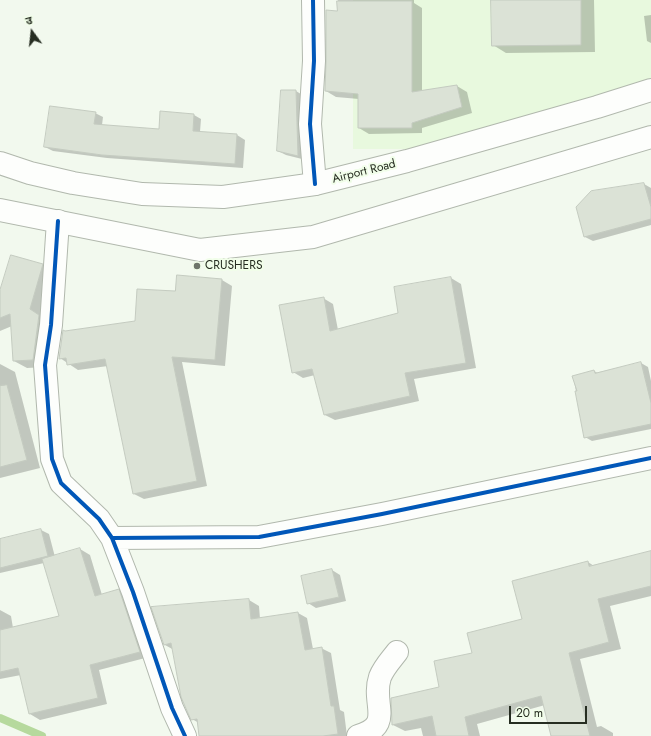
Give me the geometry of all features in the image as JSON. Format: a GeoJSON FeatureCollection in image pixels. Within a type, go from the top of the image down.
{"type":"FeatureCollection","features":[{"type":"Feature","properties":{"kind":"street"},"geometry":{"type":"LineString","coordinates":[[313,0],[314,61],[310,124],[315,184]]}},
{"type":"Feature","properties":{"kind":"street","name":"Airport Road"},"geometry":{"type":"LineString","coordinates":[[0,163],[30,173],[59,180],[142,194],[223,197],[315,184],[406,161],[597,107],[651,90]]}},
{"type":"Feature","properties":{"kind":"street"},"geometry":{"type":"LineString","coordinates":[[0,210],[200,250],[313,237],[651,137]]}},
{"type":"Feature","properties":{"kind":"street"},"geometry":{"type":"LineString","coordinates":[[58,221],[51,325],[45,365],[52,459],[61,483],[99,519],[112,538],[133,592],[172,708],[185,736]]}},
{"type":"Feature","properties":{"kind":"street"},"geometry":{"type":"LineString","coordinates":[[112,538],[259,537],[412,508],[651,458]]}},
{"type":"Feature","properties":{"kind":"street"},"geometry":{"type":"LineString","coordinates":[[358,736],[368,733],[376,727],[380,718],[378,689],[380,678],[385,666],[397,652]]}},
{"type":"Feature","properties":{"kind":"shaded area"},"geometry":{"type":"Polygon","coordinates":[[[353,0],[651,0],[651,82],[423,149],[353,149],[353,0]]]}},
{"type":"Feature","properties":{"kind":"building"},"geometry":{"type":"Polygon","coordinates":[[[491,0],[581,0],[581,45],[492,46],[491,0]]]}},
{"type":"Feature","properties":{"kind":"building"},"geometry":{"type":"Polygon","coordinates":[[[337,1],[412,1],[412,92],[457,85],[462,107],[412,123],[412,128],[358,128],[358,94],[325,91],[326,10],[337,11],[337,1]]]}},
{"type":"Feature","properties":{"kind":"building"},"geometry":{"type":"Polygon","coordinates":[[[281,90],[296,90],[298,156],[277,151],[281,90]]]}},
{"type":"Feature","properties":{"kind":"building"},"geometry":{"type":"Polygon","coordinates":[[[50,106],[96,112],[94,124],[159,129],[160,111],[194,114],[193,131],[237,134],[235,164],[102,155],[44,147],[50,106]]]}},
{"type":"Feature","properties":{"kind":"building"},"geometry":{"type":"Polygon","coordinates":[[[644,183],[651,207],[651,219],[584,237],[576,207],[591,191],[644,183]]]}},
{"type":"Feature","properties":{"kind":"building"},"geometry":{"type":"Polygon","coordinates":[[[11,255],[43,264],[30,309],[39,315],[33,360],[13,361],[10,314],[0,318],[0,290],[11,255]]]}},
{"type":"Feature","properties":{"kind":"building"},"geometry":{"type":"Polygon","coordinates":[[[177,275],[222,279],[215,360],[172,357],[197,481],[133,494],[105,359],[67,365],[66,358],[59,359],[63,330],[65,331],[135,321],[137,289],[175,291],[177,275]]]}},
{"type":"Feature","properties":{"kind":"building"},"geometry":{"type":"Polygon","coordinates":[[[451,277],[466,363],[405,373],[410,396],[324,415],[312,369],[292,373],[279,305],[324,297],[330,331],[398,313],[394,287],[451,277]]]}},
{"type":"Feature","properties":{"kind":"building"},"geometry":{"type":"Polygon","coordinates":[[[641,362],[651,403],[651,424],[584,438],[575,391],[577,391],[572,376],[594,370],[595,373],[641,362]]]}},
{"type":"Feature","properties":{"kind":"building"},"geometry":{"type":"Polygon","coordinates":[[[7,385],[27,460],[0,467],[0,386],[7,385]]]}},
{"type":"Feature","properties":{"kind":"building"},"geometry":{"type":"Polygon","coordinates":[[[41,529],[48,556],[0,568],[0,539],[41,529]]]}},
{"type":"Feature","properties":{"kind":"building"},"geometry":{"type":"Polygon","coordinates":[[[80,548],[95,596],[119,589],[140,652],[90,665],[98,698],[29,714],[18,668],[0,672],[0,630],[59,616],[42,559],[80,548]]]}},
{"type":"Feature","properties":{"kind":"building"},"geometry":{"type":"Polygon","coordinates":[[[651,551],[651,586],[598,599],[609,642],[569,653],[590,736],[551,736],[541,696],[465,717],[469,736],[436,736],[432,716],[392,725],[391,698],[439,687],[434,661],[472,653],[467,633],[522,619],[512,581],[588,561],[589,566],[651,551]]]}},
{"type":"Feature","properties":{"kind":"building"},"geometry":{"type":"Polygon","coordinates":[[[332,569],[339,597],[307,604],[301,576],[332,569]]]}},
{"type":"Feature","properties":{"kind":"building"},"geometry":{"type":"Polygon","coordinates":[[[249,599],[251,619],[298,612],[305,650],[322,647],[331,706],[334,706],[338,734],[323,736],[199,736],[197,719],[191,720],[181,697],[171,643],[164,645],[151,607],[249,599]]]}},
{"type":"Feature","properties":{"kind":"waterway"},"geometry":{"type":"LineString","coordinates":[[0,718],[42,736]]}},
{"type":"Feature","properties":{"kind":"cycle path"},"geometry":{"type":"LineString","coordinates":[[313,0],[314,61],[310,124],[315,184]]}},
{"type":"Feature","properties":{"kind":"cycle path"},"geometry":{"type":"LineString","coordinates":[[58,221],[51,325],[45,365],[52,459],[61,483],[99,519],[112,538],[133,592],[172,708],[185,736]]}},
{"type":"Feature","properties":{"kind":"cycle path"},"geometry":{"type":"LineString","coordinates":[[112,538],[259,537],[382,514],[651,458]]}},
{"type":"Feature","properties":{"kind":"place","name":"CRUSHERS"},"geometry":{"type":"Point","coordinates":[197,266]}}]}
